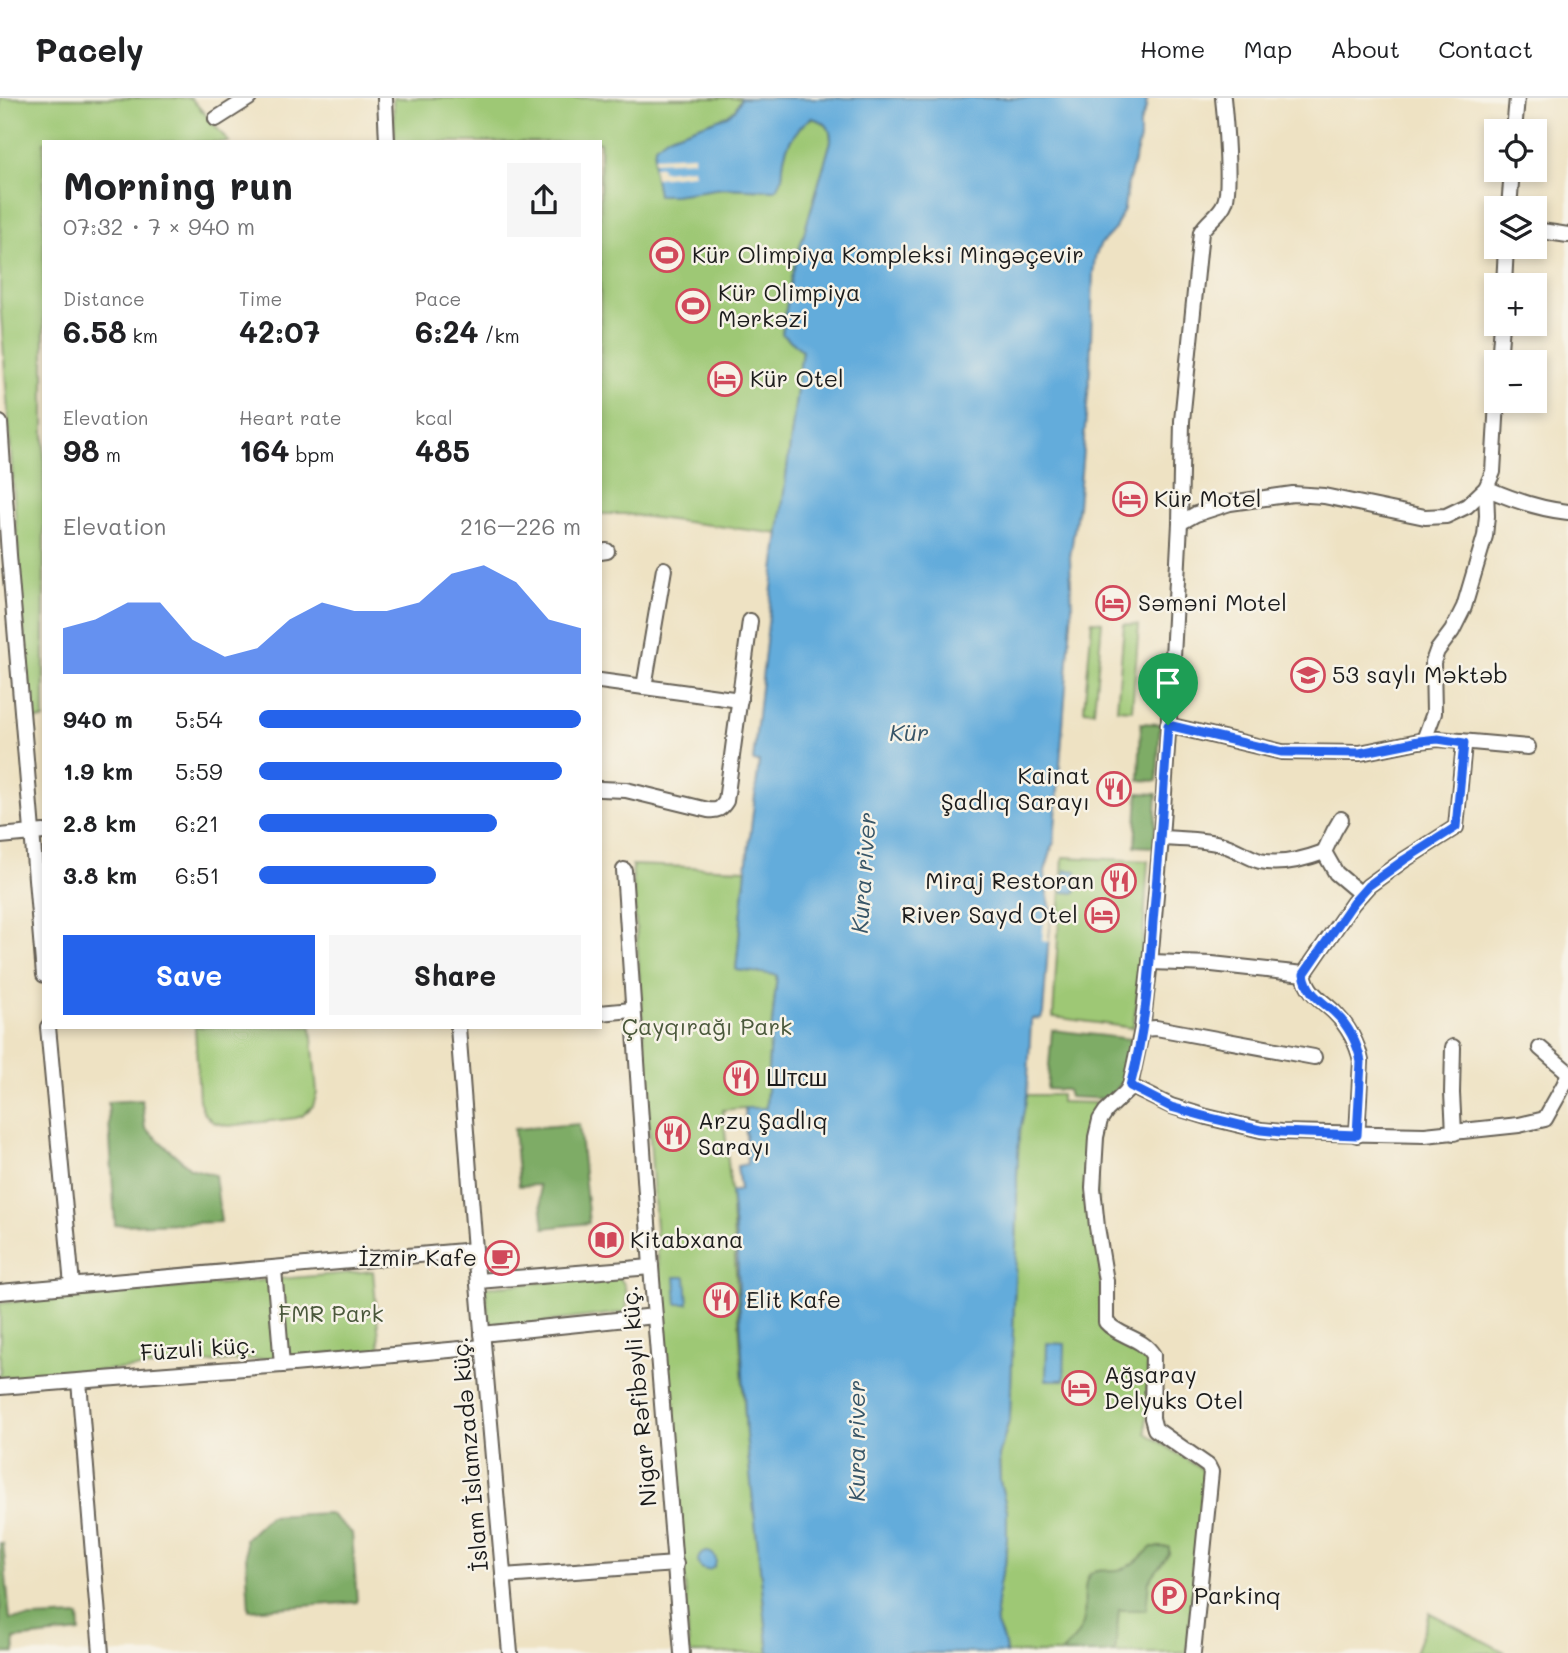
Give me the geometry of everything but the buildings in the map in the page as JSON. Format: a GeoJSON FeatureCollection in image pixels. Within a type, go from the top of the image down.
{"type":"FeatureCollection","features":[{"type":"Feature","properties":{"kind":"street"},"geometry":{"type":"LineString","coordinates":[[216,119],[249,98]]}},
{"type":"Feature","properties":{"kind":"street"},"geometry":{"type":"LineString","coordinates":[[385,98],[387,140]]}},
{"type":"Feature","properties":{"kind":"street"},"geometry":{"type":"LineString","coordinates":[[1194,1653],[1211,1472],[1208,1466],[1155,1429],[1153,1355],[1142,1343],[1108,1325],[1106,1281],[1093,1188],[1096,1137],[1100,1120],[1130,1086],[1142,1029],[1150,962],[1161,838],[1180,523],[1182,421],[1201,232],[1227,200],[1223,98]]}},
{"type":"Feature","properties":{"kind":"street"},"geometry":{"type":"LineString","coordinates":[[1515,119],[1517,98]]}},
{"type":"Feature","properties":{"kind":"street"},"geometry":{"type":"LineString","coordinates":[[1547,232],[1568,235]]}},
{"type":"Feature","properties":{"kind":"street"},"geometry":{"type":"LineString","coordinates":[[1180,523],[1196,514],[1230,503],[1293,494],[1324,496],[1425,517],[1446,516],[1466,506],[1486,488],[1493,472],[1496,413]]}},
{"type":"Feature","properties":{"kind":"street"},"geometry":{"type":"LineString","coordinates":[[0,423],[5,555],[38,833],[42,928]]}},
{"type":"Feature","properties":{"kind":"street"},"geometry":{"type":"LineString","coordinates":[[1486,488],[1515,501],[1568,512]]}},
{"type":"Feature","properties":{"kind":"street"},"geometry":{"type":"LineString","coordinates":[[1424,740],[1434,713],[1433,662],[1464,607],[1485,536],[1486,488]]}},
{"type":"Feature","properties":{"kind":"street"},"geometry":{"type":"LineString","coordinates":[[644,687],[664,569]]}},
{"type":"Feature","properties":{"kind":"street"},"geometry":{"type":"LineString","coordinates":[[602,789],[626,790],[708,810],[716,811],[722,808],[726,801],[750,621]]}},
{"type":"Feature","properties":{"kind":"street"},"geometry":{"type":"LineString","coordinates":[[602,681],[740,700]]}},
{"type":"Feature","properties":{"kind":"street"},"geometry":{"type":"LineString","coordinates":[[1168,725],[1282,752],[1360,753],[1438,739],[1528,747]]}},
{"type":"Feature","properties":{"kind":"street"},"geometry":{"type":"LineString","coordinates":[[1304,974],[1368,886],[1456,827],[1464,743]]}},
{"type":"Feature","properties":{"kind":"street"},"geometry":{"type":"LineString","coordinates":[[1161,838],[1222,844],[1261,861],[1276,863],[1324,852],[1341,819]]}},
{"type":"Feature","properties":{"kind":"street"},"geometry":{"type":"LineString","coordinates":[[0,836],[38,833]]}},
{"type":"Feature","properties":{"kind":"street"},"geometry":{"type":"LineString","coordinates":[[1324,852],[1336,873],[1361,894]]}},
{"type":"Feature","properties":{"kind":"street","name":"Nigar Rəfibəyli küç."},"geometry":{"type":"LineString","coordinates":[[624,870],[651,1267],[682,1653]]}},
{"type":"Feature","properties":{"kind":"street"},"geometry":{"type":"LineString","coordinates":[[1150,962],[1212,964],[1304,974]]}},
{"type":"Feature","properties":{"kind":"street"},"geometry":{"type":"LineString","coordinates":[[1304,974],[1316,998],[1334,1011],[1345,1025],[1359,1052],[1361,1062],[1357,1135]]}},
{"type":"Feature","properties":{"kind":"street"},"geometry":{"type":"LineString","coordinates":[[602,1013],[632,1010]]}},
{"type":"Feature","properties":{"kind":"street"},"geometry":{"type":"LineString","coordinates":[[48,1029],[72,1285]]}},
{"type":"Feature","properties":{"kind":"street","name":"İslam İslamzadə küç."},"geometry":{"type":"LineString","coordinates":[[457,1029],[510,1653]]}},
{"type":"Feature","properties":{"kind":"street"},"geometry":{"type":"LineString","coordinates":[[1142,1029],[1173,1031],[1314,1057]]}},
{"type":"Feature","properties":{"kind":"street"},"geometry":{"type":"LineString","coordinates":[[1453,1047],[1454,1133]]}},
{"type":"Feature","properties":{"kind":"street"},"geometry":{"type":"LineString","coordinates":[[1130,1086],[1171,1107],[1261,1130],[1357,1135],[1454,1133],[1520,1125],[1545,1119],[1568,1073],[1540,1048]]}},
{"type":"Feature","properties":{"kind":"street"},"geometry":{"type":"LineString","coordinates":[[0,1292],[475,1250]]}},
{"type":"Feature","properties":{"kind":"street"},"geometry":{"type":"LineString","coordinates":[[478,1281],[651,1267]]}},
{"type":"Feature","properties":{"kind":"street"},"geometry":{"type":"LineString","coordinates":[[274,1269],[282,1365]]}},
{"type":"Feature","properties":{"kind":"street","name":"Füzuli küç."},"geometry":{"type":"LineString","coordinates":[[0,1387],[282,1365],[655,1316]]}},
{"type":"Feature","properties":{"kind":"street"},"geometry":{"type":"LineString","coordinates":[[79,1381],[100,1653]]}},
{"type":"Feature","properties":{"kind":"street"},"geometry":{"type":"LineString","coordinates":[[503,1576],[676,1564]]}},
{"type":"Feature","properties":{"kind":"green space"},"geometry":{"type":"Polygon","coordinates":[[[0,98],[191,98],[227,140],[42,140],[42,719],[30,720],[0,301],[0,98]]]}},
{"type":"Feature","properties":{"kind":"green space","name":"Kür Olimpiya Mərkəzi"},"geometry":{"type":"Polygon","coordinates":[[[393,98],[741,98],[735,110],[727,116],[663,140],[655,152],[655,178],[687,192],[723,188],[774,190],[781,179],[787,147],[798,130],[812,118],[826,125],[831,141],[791,278],[782,334],[802,350],[779,534],[624,514],[602,514],[602,140],[395,140],[393,98]]]}},
{"type":"Feature","properties":{"kind":"green space"},"geometry":{"type":"Polygon","coordinates":[[[1092,621],[1102,622],[1094,711],[1084,710],[1092,621]]]}},
{"type":"Feature","properties":{"kind":"green space"},"geometry":{"type":"Polygon","coordinates":[[[1124,624],[1139,625],[1132,710],[1117,709],[1124,624]]]}},
{"type":"Feature","properties":{"kind":"green space"},"geometry":{"type":"Polygon","coordinates":[[[1141,723],[1160,724],[1157,781],[1139,780],[1141,723]]]}},
{"type":"Feature","properties":{"kind":"green space"},"geometry":{"type":"Polygon","coordinates":[[[1138,793],[1157,794],[1154,847],[1135,846],[1138,793]]]}},
{"type":"Feature","properties":{"kind":"green space","name":"River Sayd Otel"},"geometry":{"type":"Polygon","coordinates":[[[1063,857],[1148,861],[1141,969],[1133,1028],[1053,1017],[1063,857]]]}},
{"type":"Feature","properties":{"kind":"green space","name":"Çayqırağı Park"},"geometry":{"type":"Polygon","coordinates":[[[632,865],[746,869],[736,970],[777,974],[766,1109],[723,1110],[731,1192],[746,1435],[769,1653],[689,1653],[658,1259],[632,865]]]}},
{"type":"Feature","properties":{"kind":"green space"},"geometry":{"type":"Polygon","coordinates":[[[195,1029],[311,1029],[317,1093],[313,1106],[302,1116],[228,1126],[213,1122],[204,1113],[199,1100],[195,1029]]]}},
{"type":"Feature","properties":{"kind":"green space"},"geometry":{"type":"Polygon","coordinates":[[[1052,1030],[1131,1039],[1123,1082],[1108,1099],[1069,1097],[1067,1090],[1047,1089],[1052,1030]]]}},
{"type":"Feature","properties":{"kind":"green space","name":"Ağsaray Delyuks Otel"},"geometry":{"type":"Polygon","coordinates":[[[1027,1095],[1061,1095],[1061,1102],[1095,1103],[1100,1326],[1103,1331],[1133,1345],[1148,1360],[1146,1433],[1204,1471],[1187,1653],[1006,1653],[997,1625],[999,1584],[1005,1566],[1007,1537],[1007,1510],[1000,1481],[999,1456],[1010,1417],[1019,1136],[1027,1095]]]}},
{"type":"Feature","properties":{"kind":"green space"},"geometry":{"type":"Polygon","coordinates":[[[142,1100],[145,1128],[190,1168],[215,1175],[221,1222],[115,1225],[108,1102],[142,1100]]]}},
{"type":"Feature","properties":{"kind":"green space"},"geometry":{"type":"Polygon","coordinates":[[[579,1124],[589,1223],[544,1228],[539,1185],[519,1186],[514,1129],[579,1124]]]}},
{"type":"Feature","properties":{"kind":"green space","name":"FMR Park"},"geometry":{"type":"Polygon","coordinates":[[[373,1271],[380,1350],[0,1378],[0,1303],[373,1271]]]}},
{"type":"Feature","properties":{"kind":"green space"},"geometry":{"type":"Polygon","coordinates":[[[617,1276],[625,1288],[626,1312],[490,1329],[485,1287],[617,1276]]]}},
{"type":"Feature","properties":{"kind":"green space"},"geometry":{"type":"Polygon","coordinates":[[[329,1513],[352,1533],[357,1602],[249,1610],[245,1539],[269,1516],[329,1513]]]}},
{"type":"Feature","properties":{"kind":"green space"},"geometry":{"type":"Polygon","coordinates":[[[0,1543],[3,1543],[10,1619],[79,1616],[80,1632],[14,1639],[15,1653],[0,1653],[0,1543]]]}},
{"type":"Feature","properties":{"kind":"green space"},"geometry":{"type":"Polygon","coordinates":[[[1152,1547],[1169,1547],[1169,1554],[1149,1581],[1146,1610],[1119,1610],[1115,1653],[1061,1653],[1077,1636],[1083,1623],[1086,1584],[1090,1574],[1128,1567],[1152,1547]]]}},
{"type":"Feature","properties":{"kind":"green space"},"geometry":{"type":"Polygon","coordinates":[[[1430,1613],[1505,1652],[1505,1653],[1415,1653],[1430,1613]]]}},
{"type":"Feature","properties":{"kind":"water","name":"Kür"},"geometry":{"type":"Polygon","coordinates":[[[741,98],[1147,98],[1124,209],[1115,229],[1100,245],[1093,274],[1090,373],[1078,506],[1070,557],[1072,609],[1054,842],[1045,871],[1051,909],[1043,1013],[1041,1018],[1032,1019],[1031,1022],[1027,1095],[1019,1136],[1010,1417],[999,1456],[1000,1481],[1007,1510],[1007,1537],[1005,1566],[999,1584],[996,1612],[997,1625],[1006,1653],[769,1653],[746,1435],[737,1250],[731,1192],[740,1190],[737,1166],[747,1164],[745,1108],[766,1108],[777,975],[736,970],[759,762],[753,761],[802,350],[782,334],[791,278],[831,136],[826,125],[820,121],[811,118],[803,125],[789,144],[782,179],[774,190],[723,188],[658,195],[653,167],[655,146],[667,137],[727,116],[735,110],[741,98]]]}},
{"type":"Feature","properties":{"kind":"water"},"geometry":{"type":"Polygon","coordinates":[[[1065,870],[1077,871],[1076,893],[1063,892],[1065,870]]]}},
{"type":"Feature","properties":{"kind":"water"},"geometry":{"type":"Polygon","coordinates":[[[675,1277],[686,1277],[688,1304],[677,1304],[675,1277]]]}},
{"type":"Feature","properties":{"kind":"water"},"geometry":{"type":"Polygon","coordinates":[[[1047,1343],[1065,1344],[1064,1380],[1046,1380],[1047,1343]]]}},
{"type":"Feature","properties":{"kind":"water"},"geometry":{"type":"Polygon","coordinates":[[[707,1552],[713,1555],[716,1561],[713,1567],[707,1570],[701,1567],[698,1561],[701,1555],[707,1552]]]}},
{"type":"Feature","properties":{"kind":"pier"},"geometry":{"type":"Polygon","coordinates":[[[694,155],[694,160],[654,162],[654,157],[694,155]]]}},
{"type":"Feature","properties":{"kind":"pier"},"geometry":{"type":"Polygon","coordinates":[[[661,166],[662,171],[693,168],[694,174],[655,178],[653,167],[661,166]]]}},
{"type":"Feature","properties":{"kind":"pier"},"geometry":{"type":"Polygon","coordinates":[[[1045,909],[1051,909],[1048,942],[1042,941],[1045,909]]]}},
{"type":"Feature","properties":{"kind":"place","name":"Kür Olimpiya Kompleksi Mingəçevir"},"geometry":{"type":"Point","coordinates":[667,255]}},
{"type":"Feature","properties":{"kind":"place","name":"Kür Olimpiya Mərkəzi"},"geometry":{"type":"Point","coordinates":[693,306]}},
{"type":"Feature","properties":{"kind":"place","name":"Kür Otel"},"geometry":{"type":"Point","coordinates":[725,379]}},
{"type":"Feature","properties":{"kind":"place","name":"Kür Motel"},"geometry":{"type":"Point","coordinates":[1130,499]}},
{"type":"Feature","properties":{"kind":"place","name":"Səməni Motel"},"geometry":{"type":"Point","coordinates":[1113,603]}},
{"type":"Feature","properties":{"kind":"place","name":"53 saylı Məktəb"},"geometry":{"type":"Point","coordinates":[1308,675]}},
{"type":"Feature","properties":{"kind":"place","name":"Kainat Şadlıq Sarayı"},"geometry":{"type":"Point","coordinates":[1114,789]}},
{"type":"Feature","properties":{"kind":"place","name":"Miraj Restoran"},"geometry":{"type":"Point","coordinates":[1119,881]}},
{"type":"Feature","properties":{"kind":"place","name":"River Sayd Otel"},"geometry":{"type":"Point","coordinates":[1102,915]}},
{"type":"Feature","properties":{"kind":"place","name":"Штсш"},"geometry":{"type":"Point","coordinates":[741,1078]}},
{"type":"Feature","properties":{"kind":"place","name":"Arzu Şadlıq Sarayı"},"geometry":{"type":"Point","coordinates":[673,1134]}},
{"type":"Feature","properties":{"kind":"place","name":"Kitabxana"},"geometry":{"type":"Point","coordinates":[606,1240]}},
{"type":"Feature","properties":{"kind":"place","name":"İzmir Kafe"},"geometry":{"type":"Point","coordinates":[502,1258]}},
{"type":"Feature","properties":{"kind":"place","name":"Elit Kafe"},"geometry":{"type":"Point","coordinates":[721,1300]}},
{"type":"Feature","properties":{"kind":"place","name":"Ağsaray Delyuks Otel"},"geometry":{"type":"Point","coordinates":[1079,1388]}},
{"type":"Feature","properties":{"kind":"place","name":"Parkinq"},"geometry":{"type":"Point","coordinates":[1169,1596]}},
{"type":"Feature","properties":{"kind":"route"},"geometry":{"type":"LineString","coordinates":[[1168,725],[1282,752],[1360,753],[1438,739],[1464,743],[1456,827],[1368,886],[1353,903],[1304,974],[1316,998],[1334,1011],[1345,1025],[1359,1052],[1361,1062],[1357,1135],[1261,1130],[1171,1107],[1130,1086],[1142,1029],[1150,962],[1168,725]]}},
{"type":"Feature","properties":{"kind":"water label","name":"Kura river"},"geometry":{"type":"Point","coordinates":[864,873]}},
{"type":"Feature","properties":{"kind":"water label","name":"Kura river"},"geometry":{"type":"Point","coordinates":[857,1441]}}]}
